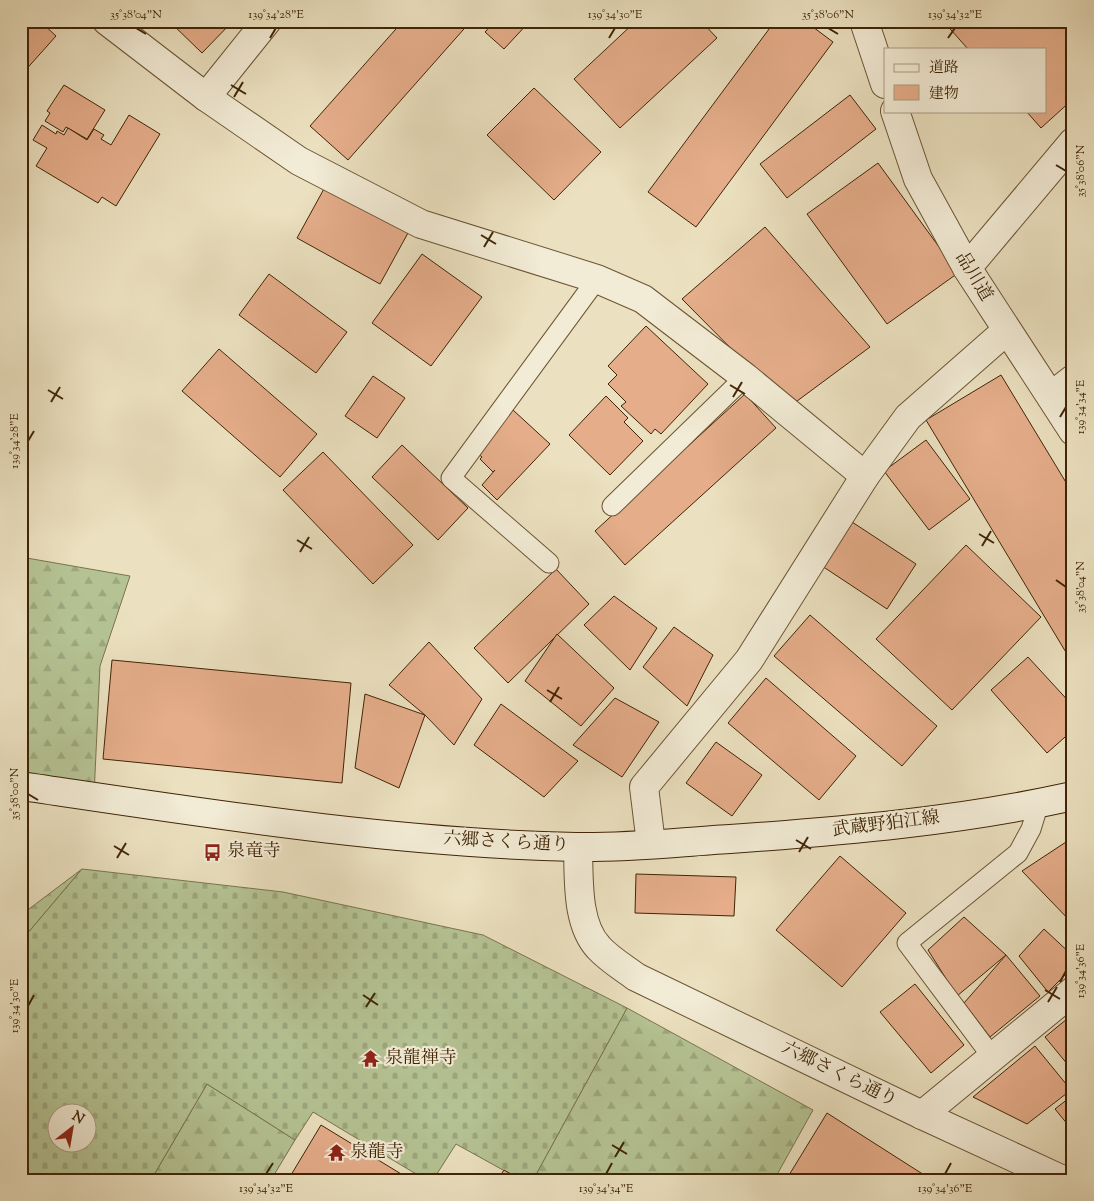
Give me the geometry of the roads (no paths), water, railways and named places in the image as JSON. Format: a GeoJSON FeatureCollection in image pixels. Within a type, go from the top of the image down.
{"type":"FeatureCollection","features":[{"type":"Feature","properties":{"kind":"street"},"geometry":{"type":"LineString","coordinates":[[107,21],[206,97],[299,161],[421,224],[597,279],[643,300],[745,377],[864,476]]}},
{"type":"Feature","properties":{"kind":"street"},"geometry":{"type":"LineString","coordinates":[[206,97],[267,21]]}},
{"type":"Feature","properties":{"kind":"street"},"geometry":{"type":"LineString","coordinates":[[864,21],[884,81]]}},
{"type":"Feature","properties":{"kind":"street","name":"品川道"},"geometry":{"type":"LineString","coordinates":[[894,112],[918,179],[967,268],[1073,432]]}},
{"type":"Feature","properties":{"kind":"street"},"geometry":{"type":"LineString","coordinates":[[967,268],[1073,142]]}},
{"type":"Feature","properties":{"kind":"street"},"geometry":{"type":"LineString","coordinates":[[651,844],[644,787],[749,660],[864,476],[908,417],[1006,331]]}},
{"type":"Feature","properties":{"kind":"street"},"geometry":{"type":"LineString","coordinates":[[1050,396],[1073,379]]}},
{"type":"Feature","properties":{"kind":"street","name":"六郷さくら通り"},"geometry":{"type":"LineString","coordinates":[[21,786],[251,820],[430,839],[578,847],[579,896],[585,925],[598,948],[636,977],[1049,1177]]}},
{"type":"Feature","properties":{"kind":"street","name":"武蔵野狛江線"},"geometry":{"type":"LineString","coordinates":[[578,847],[651,844],[880,828],[1039,804],[1073,796]]}},
{"type":"Feature","properties":{"kind":"street"},"geometry":{"type":"LineString","coordinates":[[922,1115],[1073,991]]}},
{"type":"Feature","properties":{"kind":"lane"},"geometry":{"type":"LineString","coordinates":[[549,562],[451,478],[597,279]]}},
{"type":"Feature","properties":{"kind":"lane"},"geometry":{"type":"LineString","coordinates":[[612,506],[745,377]]}},
{"type":"Feature","properties":{"kind":"lane"},"geometry":{"type":"LineString","coordinates":[[993,1058],[907,943],[1018,853],[1031,829],[1039,804]]}},
{"type":"Feature","properties":{"kind":"place","name":"泉竜寺"},"geometry":{"type":"Point","coordinates":[213,852]}},
{"type":"Feature","properties":{"kind":"place","name":"泉龍禅寺"},"geometry":{"type":"Point","coordinates":[371,1059]}},
{"type":"Feature","properties":{"kind":"place","name":"泉龍寺"},"geometry":{"type":"Point","coordinates":[336,1153]}}]}
